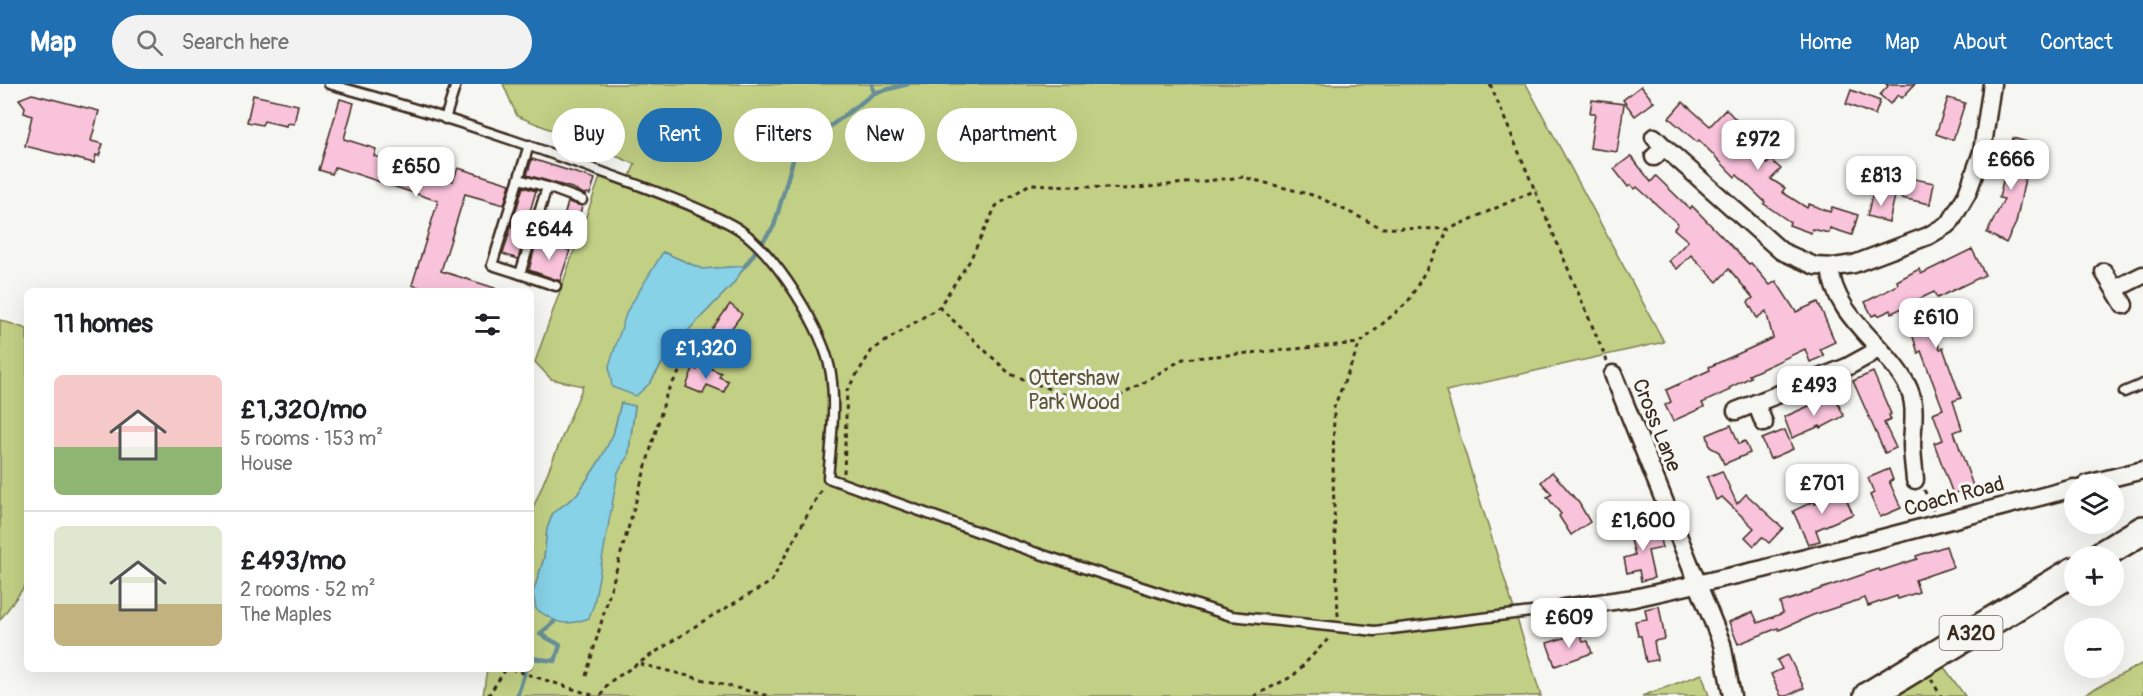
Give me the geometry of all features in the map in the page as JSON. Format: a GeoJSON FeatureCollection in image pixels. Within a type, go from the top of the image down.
{"type":"FeatureCollection","features":[{"type":"Feature","properties":{"kind":"main road"},"geometry":{"type":"LineString","coordinates":[[2117,546],[2143,530]]}},
{"type":"Feature","properties":{"kind":"main road","name":"A320"},"geometry":{"type":"LineString","coordinates":[[1868,696],[2064,578]]}},
{"type":"Feature","properties":{"kind":"street"},"geometry":{"type":"LineString","coordinates":[[1657,147],[1780,251],[1815,266],[1854,264],[1928,236],[1950,223],[1967,194],[1982,152],[1992,84]]}},
{"type":"Feature","properties":{"kind":"street"},"geometry":{"type":"LineString","coordinates":[[1830,267],[1833,286],[1845,307],[1896,368],[1913,399],[1912,445],[1915,480]]}},
{"type":"Feature","properties":{"kind":"street"},"geometry":{"type":"LineString","coordinates":[[2104,272],[2124,304]]}},
{"type":"Feature","properties":{"kind":"street"},"geometry":{"type":"LineString","coordinates":[[2115,289],[2143,275]]}},
{"type":"Feature","properties":{"kind":"street"},"geometry":{"type":"LineString","coordinates":[[1736,411],[1847,367],[1869,355],[1877,347]]}},
{"type":"Feature","properties":{"kind":"street","name":"Cross Lane"},"geometry":{"type":"LineString","coordinates":[[1612,374],[1722,644],[1732,696]]}},
{"type":"Feature","properties":{"kind":"street"},"geometry":{"type":"LineString","coordinates":[[1756,403],[1764,423]]}},
{"type":"Feature","properties":{"kind":"street"},"geometry":{"type":"LineString","coordinates":[[2124,475],[2143,470]]}},
{"type":"Feature","properties":{"kind":"street","name":"Coach Road"},"geometry":{"type":"LineString","coordinates":[[1564,608],[1634,598],[1697,584],[2064,491]]}},
{"type":"Feature","properties":{"kind":"lane"},"geometry":{"type":"LineString","coordinates":[[329,84],[529,146],[699,208],[740,229],[765,252],[786,279],[813,325],[825,354],[831,374],[833,423],[828,478],[1034,552],[1231,616],[1375,631],[1564,608]]}},
{"type":"Feature","properties":{"kind":"lane"},"geometry":{"type":"LineString","coordinates":[[446,119],[456,84]]}},
{"type":"Feature","properties":{"kind":"lane"},"geometry":{"type":"LineString","coordinates":[[529,146],[492,265],[555,286]]}},
{"type":"Feature","properties":{"kind":"lane"},"geometry":{"type":"LineString","coordinates":[[519,178],[582,200]]}},
{"type":"Feature","properties":{"kind":"lane"},"geometry":{"type":"LineString","coordinates":[[519,274],[547,187]]}},
{"type":"Feature","properties":{"kind":"lane"},"geometry":{"type":"LineString","coordinates":[[533,232],[568,244]]}},
{"type":"Feature","properties":{"kind":"lane"},"geometry":{"type":"LineString","coordinates":[[2124,392],[2143,384]]}},
{"type":"Feature","properties":{"kind":"path"},"geometry":{"type":"LineString","coordinates":[[1490,84],[1612,374]]}},
{"type":"Feature","properties":{"kind":"path"},"geometry":{"type":"LineString","coordinates":[[844,483],[848,390],[872,350],[939,307],[969,262],[996,206],[1030,184],[1129,189],[1243,177],[1316,196],[1382,228],[1449,229],[1536,190]]}},
{"type":"Feature","properties":{"kind":"path"},"geometry":{"type":"LineString","coordinates":[[1254,696],[1293,676],[1338,628],[1333,479],[1334,407],[1360,343],[1408,302],[1449,229]]}},
{"type":"Feature","properties":{"kind":"path"},"geometry":{"type":"LineString","coordinates":[[939,307],[1010,374],[1100,408],[1183,359],[1360,343]]}},
{"type":"Feature","properties":{"kind":"path"},"geometry":{"type":"LineString","coordinates":[[586,676],[667,392],[696,345],[706,356]]}},
{"type":"Feature","properties":{"kind":"path"},"geometry":{"type":"LineString","coordinates":[[601,696],[608,683],[705,620],[771,582],[828,478]]}},
{"type":"Feature","properties":{"kind":"path"},"geometry":{"type":"LineString","coordinates":[[1915,480],[1931,502],[1936,524]]}},
{"type":"Feature","properties":{"kind":"path"},"geometry":{"type":"LineString","coordinates":[[638,664],[769,696]]}},
{"type":"Feature","properties":{"kind":"path"},"geometry":{"type":"LineString","coordinates":[[488,696],[504,672]]}},
{"type":"Feature","properties":{"kind":"path"},"geometry":{"type":"LineString","coordinates":[[520,672],[595,696]]}},
{"type":"Feature","properties":{"kind":"green space","name":"Ottershaw Park Wood"},"geometry":{"type":"Polygon","coordinates":[[[503,84],[1526,84],[1664,342],[1446,391],[1541,696],[483,696],[487,672],[534,672],[534,592],[628,457],[635,406],[621,403],[613,435],[600,460],[577,495],[553,513],[547,529],[544,558],[534,590],[534,506],[583,386],[551,379],[535,362],[600,177],[626,186],[635,164],[625,160],[625,108],[552,108],[552,130],[517,116],[503,84]],[[663,252],[650,383],[672,347],[733,284],[745,266],[702,269],[663,252]]]}},
{"type":"Feature","properties":{"kind":"green space"},"geometry":{"type":"Polygon","coordinates":[[[0,320],[24,328],[24,587],[0,620],[0,320]]]}},
{"type":"Feature","properties":{"kind":"green space"},"geometry":{"type":"Polygon","coordinates":[[[2143,663],[2143,696],[2081,696],[2115,678],[2124,678],[2124,673],[2143,663]]]}},
{"type":"Feature","properties":{"kind":"green space"},"geometry":{"type":"Polygon","coordinates":[[[1944,667],[1965,696],[1897,696],[1944,667]]]}},
{"type":"Feature","properties":{"kind":"green space"},"geometry":{"type":"Polygon","coordinates":[[[1702,674],[1709,696],[1642,696],[1702,674]]]}},
{"type":"Feature","properties":{"kind":"water"},"geometry":{"type":"Polygon","coordinates":[[[663,252],[702,269],[745,266],[733,284],[672,347],[650,383],[636,396],[612,387],[609,366],[627,311],[663,252]]]}},
{"type":"Feature","properties":{"kind":"water"},"geometry":{"type":"Polygon","coordinates":[[[621,403],[635,406],[628,457],[618,472],[594,604],[589,618],[567,623],[556,621],[536,609],[534,598],[534,590],[544,558],[547,529],[553,513],[577,495],[613,435],[621,403]]]}},
{"type":"Feature","properties":{"kind":"building"},"geometry":{"type":"Polygon","coordinates":[[[1886,84],[1915,84],[1902,98],[1898,95],[1890,104],[1880,95],[1888,86],[1886,84]]]}},
{"type":"Feature","properties":{"kind":"building"},"geometry":{"type":"Polygon","coordinates":[[[1641,86],[1654,102],[1635,116],[1623,100],[1641,86]]]}},
{"type":"Feature","properties":{"kind":"building"},"geometry":{"type":"Polygon","coordinates":[[[1851,90],[1880,101],[1875,115],[1846,104],[1851,90]]]}},
{"type":"Feature","properties":{"kind":"building"},"geometry":{"type":"Polygon","coordinates":[[[32,94],[99,111],[91,141],[103,144],[94,163],[25,146],[32,116],[24,113],[25,107],[19,99],[32,94]]]}},
{"type":"Feature","properties":{"kind":"building"},"geometry":{"type":"Polygon","coordinates":[[[253,95],[298,105],[294,124],[287,123],[286,126],[264,121],[262,125],[247,122],[253,95]]]}},
{"type":"Feature","properties":{"kind":"building"},"geometry":{"type":"Polygon","coordinates":[[[1948,98],[1965,103],[1953,140],[1936,134],[1948,98]]]}},
{"type":"Feature","properties":{"kind":"building"},"geometry":{"type":"Polygon","coordinates":[[[340,99],[354,103],[344,139],[376,149],[374,156],[453,181],[458,168],[510,184],[504,205],[465,194],[441,271],[495,288],[422,288],[412,285],[438,201],[335,167],[332,174],[319,170],[340,99]]]}},
{"type":"Feature","properties":{"kind":"building"},"geometry":{"type":"Polygon","coordinates":[[[1592,100],[1624,104],[1617,152],[1590,148],[1595,113],[1590,113],[1592,100]]]}},
{"type":"Feature","properties":{"kind":"building"},"geometry":{"type":"Polygon","coordinates":[[[1683,102],[1710,126],[1726,109],[1751,136],[1745,142],[1767,164],[1771,160],[1781,169],[1771,179],[1785,188],[1782,192],[1807,208],[1809,204],[1830,212],[1832,207],[1858,215],[1852,235],[1830,228],[1829,233],[1812,229],[1811,233],[1789,225],[1790,222],[1764,204],[1765,202],[1737,175],[1735,177],[1699,140],[1697,142],[1669,118],[1683,102]]]}},
{"type":"Feature","properties":{"kind":"building"},"geometry":{"type":"Polygon","coordinates":[[[2013,138],[2027,142],[2025,148],[2031,149],[2016,223],[2006,243],[1987,233],[2004,199],[1999,198],[2013,138]]]}},
{"type":"Feature","properties":{"kind":"building"},"geometry":{"type":"Polygon","coordinates":[[[1631,156],[1651,182],[1656,176],[1690,209],[1692,206],[1749,264],[1751,263],[1770,285],[1776,281],[1796,312],[1818,302],[1835,342],[1820,349],[1824,356],[1810,362],[1805,349],[1749,375],[1751,377],[1729,388],[1730,390],[1702,403],[1704,407],[1673,421],[1665,405],[1671,402],[1666,390],[1710,370],[1709,367],[1773,338],[1766,311],[1757,318],[1748,302],[1753,298],[1729,269],[1717,282],[1691,255],[1677,269],[1669,261],[1688,241],[1674,229],[1678,224],[1637,187],[1635,189],[1631,185],[1628,187],[1614,169],[1631,156]]]}},
{"type":"Feature","properties":{"kind":"building"},"geometry":{"type":"Polygon","coordinates":[[[532,159],[595,179],[590,194],[586,193],[586,195],[572,188],[527,175],[532,159]]]}},
{"type":"Feature","properties":{"kind":"building"},"geometry":{"type":"Polygon","coordinates":[[[1905,177],[1934,183],[1930,204],[1901,198],[1905,177]]]}},
{"type":"Feature","properties":{"kind":"building"},"geometry":{"type":"Polygon","coordinates":[[[523,187],[536,191],[518,259],[503,254],[523,187]]]}},
{"type":"Feature","properties":{"kind":"building"},"geometry":{"type":"Polygon","coordinates":[[[1881,192],[1895,196],[1889,222],[1867,216],[1872,196],[1880,197],[1881,192]]]}},
{"type":"Feature","properties":{"kind":"building"},"geometry":{"type":"Polygon","coordinates":[[[568,202],[582,206],[573,240],[559,234],[568,202]]]}},
{"type":"Feature","properties":{"kind":"building"},"geometry":{"type":"Polygon","coordinates":[[[536,243],[554,249],[555,246],[570,250],[560,281],[529,270],[536,243]]]}},
{"type":"Feature","properties":{"kind":"building"},"geometry":{"type":"Polygon","coordinates":[[[1972,249],[1985,275],[1937,298],[1934,292],[1913,302],[1922,325],[1930,323],[1940,349],[1943,348],[1961,398],[1953,401],[1962,429],[1954,432],[1973,486],[1953,494],[1934,443],[1943,440],[1933,413],[1943,409],[1921,351],[1918,353],[1904,307],[1892,313],[1891,310],[1878,316],[1877,314],[1872,316],[1865,302],[1898,285],[1897,281],[1919,269],[1921,274],[1972,249]]]}},
{"type":"Feature","properties":{"kind":"building"},"geometry":{"type":"Polygon","coordinates":[[[730,304],[742,314],[722,341],[710,332],[730,304]]]}},
{"type":"Feature","properties":{"kind":"building"},"geometry":{"type":"Polygon","coordinates":[[[700,364],[721,373],[719,377],[728,381],[724,392],[707,385],[703,394],[686,387],[693,368],[697,370],[700,364]]]}},
{"type":"Feature","properties":{"kind":"building"},"geometry":{"type":"Polygon","coordinates":[[[1873,372],[1891,414],[1889,415],[1891,420],[1884,423],[1896,448],[1885,453],[1853,381],[1873,372]]]}},
{"type":"Feature","properties":{"kind":"building"},"geometry":{"type":"Polygon","coordinates":[[[1834,395],[1844,416],[1821,428],[1820,426],[1792,438],[1784,417],[1834,395]]]}},
{"type":"Feature","properties":{"kind":"building"},"geometry":{"type":"Polygon","coordinates":[[[1731,425],[1739,444],[1745,441],[1750,453],[1724,464],[1719,452],[1710,447],[1707,435],[1731,425]]]}},
{"type":"Feature","properties":{"kind":"building"},"geometry":{"type":"Polygon","coordinates":[[[1785,430],[1793,449],[1770,459],[1762,439],[1785,430]]]}},
{"type":"Feature","properties":{"kind":"building"},"geometry":{"type":"Polygon","coordinates":[[[1889,469],[1893,480],[1889,481],[1901,508],[1880,517],[1870,495],[1874,493],[1868,478],[1889,469]]]}},
{"type":"Feature","properties":{"kind":"building"},"geometry":{"type":"Polygon","coordinates":[[[1722,471],[1737,504],[1746,494],[1783,528],[1769,543],[1762,537],[1754,546],[1745,537],[1754,528],[1722,497],[1716,500],[1707,477],[1722,471]]]}},
{"type":"Feature","properties":{"kind":"building"},"geometry":{"type":"Polygon","coordinates":[[[1552,472],[1579,503],[1590,522],[1571,535],[1559,516],[1561,514],[1547,497],[1552,494],[1541,482],[1552,472]]]}},
{"type":"Feature","properties":{"kind":"building"},"geometry":{"type":"Polygon","coordinates":[[[1843,492],[1853,514],[1816,530],[1820,541],[1808,544],[1793,511],[1814,501],[1815,504],[1843,492]]]}},
{"type":"Feature","properties":{"kind":"building"},"geometry":{"type":"Polygon","coordinates":[[[1657,526],[1662,548],[1648,551],[1654,578],[1641,581],[1639,570],[1627,573],[1624,558],[1635,555],[1629,532],[1657,526]]]}},
{"type":"Feature","properties":{"kind":"building"},"geometry":{"type":"Polygon","coordinates":[[[1946,546],[1953,567],[1915,580],[1919,592],[1898,599],[1897,596],[1868,606],[1865,598],[1738,644],[1729,622],[1753,612],[1758,623],[1783,613],[1780,603],[1879,569],[1880,571],[1917,559],[1916,556],[1946,546]]]}},
{"type":"Feature","properties":{"kind":"building"},"geometry":{"type":"Polygon","coordinates":[[[1659,606],[1665,639],[1654,641],[1657,660],[1646,662],[1641,636],[1638,636],[1635,621],[1647,619],[1645,609],[1659,606]]]}},
{"type":"Feature","properties":{"kind":"building"},"geometry":{"type":"Polygon","coordinates":[[[1580,633],[1583,642],[1588,641],[1592,653],[1555,666],[1547,643],[1580,633]]]}},
{"type":"Feature","properties":{"kind":"building"},"geometry":{"type":"Polygon","coordinates":[[[1788,655],[1804,688],[1787,696],[1781,696],[1771,674],[1782,669],[1777,660],[1788,655]]]}},
{"type":"Feature","properties":{"kind":"waterway"},"geometry":{"type":"LineString","coordinates":[[872,84],[874,93]]}},
{"type":"Feature","properties":{"kind":"waterway"},"geometry":{"type":"LineString","coordinates":[[745,266],[774,226],[795,153],[874,93],[908,84]]}},
{"type":"Feature","properties":{"kind":"waterway"},"geometry":{"type":"LineString","coordinates":[[534,658],[555,661],[560,645],[540,634],[554,622]]}},
{"type":"Feature","properties":{"kind":"waterway"},"geometry":{"type":"LineString","coordinates":[[517,696],[525,672]]}}]}
